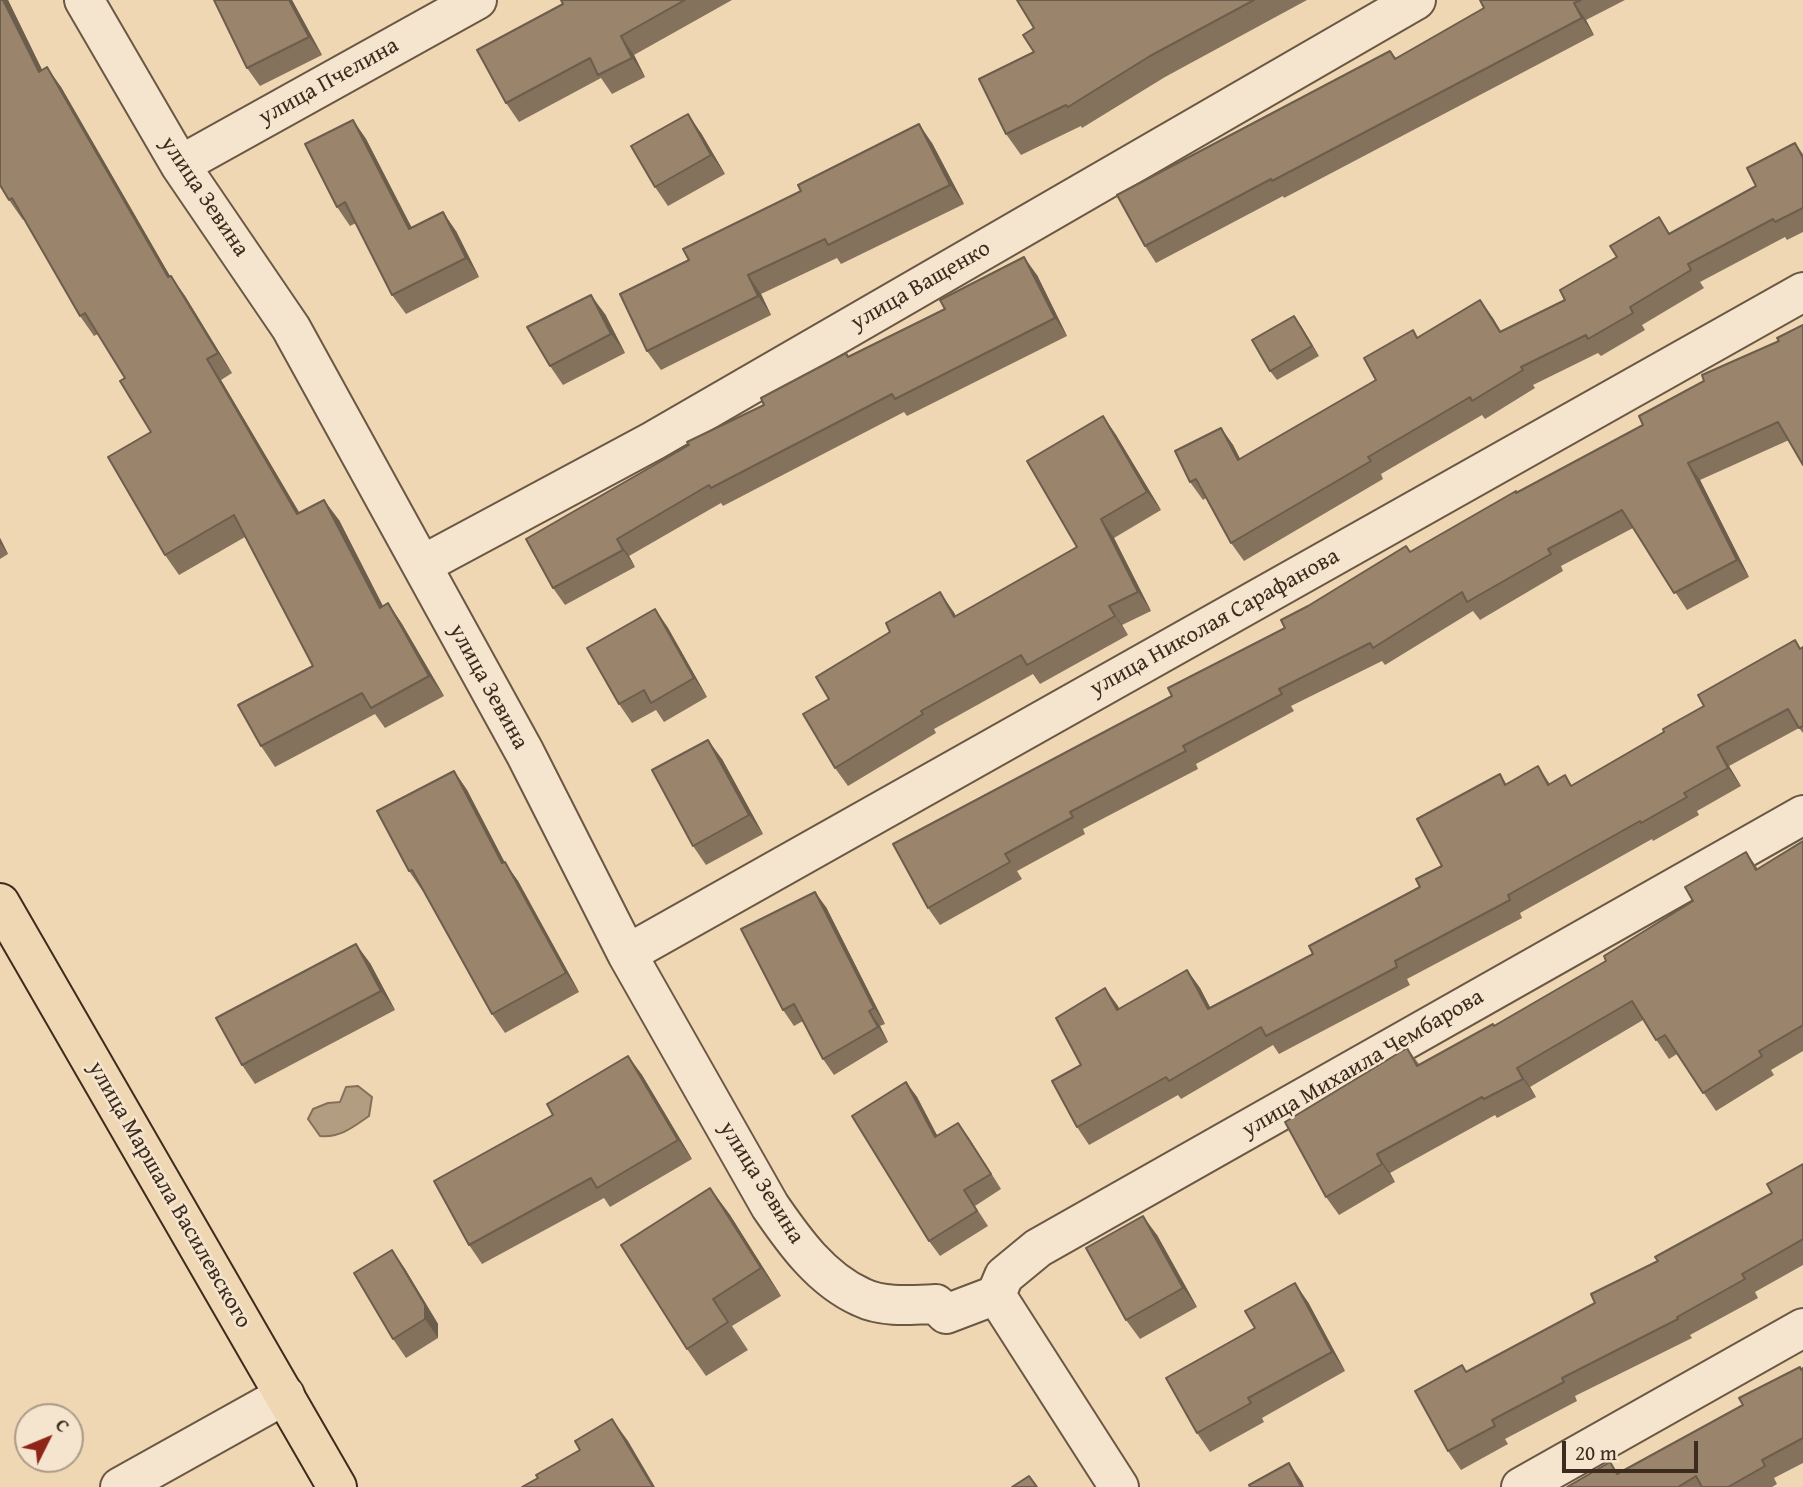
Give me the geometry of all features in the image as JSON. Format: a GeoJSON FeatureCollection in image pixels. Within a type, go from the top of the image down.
{"type":"FeatureCollection","features":[{"type":"Feature","properties":{"kind":"main road","name":"улица Маршала Василевского"},"geometry":{"type":"LineString","coordinates":[[0,904],[337,1487]]}},
{"type":"Feature","properties":{"kind":"street","name":"улица Зевина"},"geometry":{"type":"LineString","coordinates":[[84,0],[180,164],[291,328],[525,753],[627,954],[770,1206],[797,1245],[834,1280],[862,1298],[903,1306],[936,1304],[946,1314],[996,1295]]}},
{"type":"Feature","properties":{"kind":"street","name":"улица Пчелина"},"geometry":{"type":"LineString","coordinates":[[180,164],[477,0]]}},
{"type":"Feature","properties":{"kind":"street","name":"улица Ващенко"},"geometry":{"type":"LineString","coordinates":[[422,565],[653,441],[1416,0]]}},
{"type":"Feature","properties":{"kind":"street","name":"улица Николая Сарафанова"},"geometry":{"type":"LineString","coordinates":[[627,954],[1803,292]]}},
{"type":"Feature","properties":{"kind":"street","name":"улица Михаила Чембарова"},"geometry":{"type":"LineString","coordinates":[[996,1295],[1004,1276],[1038,1248],[1803,815]]}},
{"type":"Feature","properties":{"kind":"street"},"geometry":{"type":"LineString","coordinates":[[996,1295],[1119,1487]]}},
{"type":"Feature","properties":{"kind":"street"},"geometry":{"type":"LineString","coordinates":[[1521,1487],[1803,1328]]}},
{"type":"Feature","properties":{"kind":"street"},"geometry":{"type":"LineString","coordinates":[[120,1487],[285,1395]]}},
{"type":"Feature","properties":{"kind":"shaded area"},"geometry":{"type":"Polygon","coordinates":[[[358,1086],[372,1097],[369,1116],[340,1133],[320,1136],[308,1119],[313,1109],[340,1102],[346,1087],[358,1086]]]}},
{"type":"Feature","properties":{"kind":"building"},"geometry":{"type":"Polygon","coordinates":[[[0,0],[3,0],[39,72],[47,67],[168,277],[171,276],[218,353],[207,359],[297,514],[324,500],[380,608],[388,603],[429,676],[371,708],[362,693],[261,746],[238,705],[313,666],[234,515],[165,555],[108,457],[151,432],[120,381],[125,378],[85,313],[80,316],[12,198],[9,200],[0,185],[0,0]]]}},
{"type":"Feature","properties":{"kind":"building"},"geometry":{"type":"Polygon","coordinates":[[[214,0],[289,0],[309,37],[247,68],[214,0]]]}},
{"type":"Feature","properties":{"kind":"building"},"geometry":{"type":"Polygon","coordinates":[[[561,0],[685,0],[621,36],[632,58],[598,75],[590,58],[506,103],[477,50],[563,4],[561,0]]]}},
{"type":"Feature","properties":{"kind":"building"},"geometry":{"type":"Polygon","coordinates":[[[1017,0],[1254,0],[1150,56],[1068,107],[1066,105],[1006,134],[979,79],[1034,52],[1023,35],[1034,28],[1017,0]]]}},
{"type":"Feature","properties":{"kind":"building"},"geometry":{"type":"Polygon","coordinates":[[[1480,0],[1581,0],[1574,3],[1582,18],[1145,246],[1117,195],[1390,51],[1395,59],[1484,8],[1480,0]]]}},
{"type":"Feature","properties":{"kind":"building"},"geometry":{"type":"Polygon","coordinates":[[[688,114],[711,155],[655,187],[631,146],[688,114]]]}},
{"type":"Feature","properties":{"kind":"building"},"geometry":{"type":"Polygon","coordinates":[[[353,120],[409,229],[443,212],[466,258],[392,295],[345,202],[337,207],[305,144],[353,120]]]}},
{"type":"Feature","properties":{"kind":"building"},"geometry":{"type":"Polygon","coordinates":[[[919,124],[950,185],[828,245],[825,239],[748,275],[758,296],[647,351],[620,294],[689,260],[683,249],[801,191],[798,185],[919,124]]]}},
{"type":"Feature","properties":{"kind":"building"},"geometry":{"type":"Polygon","coordinates":[[[1795,143],[1803,158],[1803,208],[1775,222],[1773,219],[1688,264],[1691,270],[1630,307],[1633,313],[1588,339],[1586,335],[1521,367],[1523,370],[1472,401],[1470,397],[1368,457],[1371,461],[1231,543],[1196,479],[1190,482],[1175,451],[1221,428],[1238,460],[1376,380],[1364,358],[1413,330],[1417,338],[1480,300],[1500,332],[1565,300],[1560,290],[1617,257],[1610,246],[1659,217],[1669,234],[1756,186],[1747,168],[1795,143]]]}},
{"type":"Feature","properties":{"kind":"building"},"geometry":{"type":"Polygon","coordinates":[[[1024,257],[1055,318],[895,399],[892,394],[711,488],[709,485],[617,539],[623,550],[553,588],[526,539],[689,445],[687,442],[764,405],[761,398],[846,353],[848,357],[945,309],[940,300],[1024,257]]]}},
{"type":"Feature","properties":{"kind":"building"},"geometry":{"type":"Polygon","coordinates":[[[591,295],[611,334],[550,366],[527,327],[591,295]]]}},
{"type":"Feature","properties":{"kind":"building"},"geometry":{"type":"Polygon","coordinates":[[[1294,316],[1312,346],[1270,371],[1252,340],[1294,316]]]}},
{"type":"Feature","properties":{"kind":"building"},"geometry":{"type":"Polygon","coordinates":[[[1803,325],[1803,465],[1778,422],[1688,463],[1737,560],[1674,593],[1622,510],[1548,549],[1551,554],[1467,602],[1462,592],[1373,648],[1370,643],[1279,689],[1282,694],[1183,746],[1186,751],[1070,812],[1073,817],[1005,854],[1010,862],[928,908],[893,844],[1172,696],[1168,688],[1285,628],[1281,620],[1406,546],[1410,552],[1516,491],[1643,425],[1639,416],[1704,381],[1702,375],[1779,341],[1777,338],[1803,325]]]}},
{"type":"Feature","properties":{"kind":"building"},"geometry":{"type":"Polygon","coordinates":[[[1103,416],[1147,492],[1101,519],[1138,592],[1109,606],[1115,616],[1027,665],[1021,655],[921,711],[923,714],[835,768],[803,714],[829,699],[816,677],[890,632],[886,623],[940,592],[954,617],[1077,547],[1027,461],[1103,416]]]}},
{"type":"Feature","properties":{"kind":"building"},"geometry":{"type":"Polygon","coordinates":[[[655,609],[694,678],[651,703],[644,690],[619,704],[587,648],[655,609]]]}},
{"type":"Feature","properties":{"kind":"building"},"geometry":{"type":"Polygon","coordinates":[[[1795,640],[1800,649],[1803,647],[1803,726],[1799,728],[1788,709],[1717,747],[1728,768],[1684,793],[1687,797],[1508,895],[1510,900],[1395,961],[1397,967],[1266,1036],[1261,1027],[1169,1081],[1166,1077],[1077,1127],[1052,1081],[1081,1065],[1056,1018],[1105,988],[1117,1010],[1187,970],[1208,1009],[1313,954],[1309,946],[1420,887],[1416,879],[1442,866],[1417,819],[1500,774],[1505,785],[1538,766],[1548,785],[1565,775],[1571,786],[1704,706],[1698,695],[1795,640]]]}},
{"type":"Feature","properties":{"kind":"building"},"geometry":{"type":"Polygon","coordinates":[[[708,740],[749,815],[693,846],[652,770],[708,740]]]}},
{"type":"Feature","properties":{"kind":"building"},"geometry":{"type":"Polygon","coordinates":[[[454,771],[502,863],[505,862],[566,973],[492,1014],[377,811],[454,771]]]}},
{"type":"Feature","properties":{"kind":"building"},"geometry":{"type":"Polygon","coordinates":[[[1803,841],[1803,1025],[1759,1051],[1762,1056],[1703,1093],[1665,1035],[1656,1040],[1632,1001],[1517,1068],[1523,1079],[1484,1099],[1482,1097],[1377,1154],[1382,1164],[1326,1197],[1285,1122],[1407,1048],[1417,1066],[1493,1024],[1494,1026],[1606,961],[1604,956],[1693,901],[1685,887],[1746,852],[1756,870],[1803,841]]]}},
{"type":"Feature","properties":{"kind":"building"},"geometry":{"type":"Polygon","coordinates":[[[815,892],[874,1008],[869,1011],[878,1027],[823,1059],[794,1004],[783,1010],[741,929],[815,892]]]}},
{"type":"Feature","properties":{"kind":"building"},"geometry":{"type":"Polygon","coordinates":[[[356,944],[381,991],[242,1065],[216,1018],[356,944]]]}},
{"type":"Feature","properties":{"kind":"building"},"geometry":{"type":"Polygon","coordinates":[[[628,1056],[678,1140],[597,1188],[591,1178],[469,1245],[434,1181],[553,1115],[547,1104],[628,1056]]]}},
{"type":"Feature","properties":{"kind":"building"},"geometry":{"type":"Polygon","coordinates":[[[906,1082],[935,1137],[958,1123],[991,1174],[964,1190],[977,1211],[929,1241],[852,1116],[906,1082]]]}},
{"type":"Feature","properties":{"kind":"building"},"geometry":{"type":"Polygon","coordinates":[[[1803,1164],[1803,1239],[1742,1274],[1745,1279],[1677,1317],[1678,1319],[1562,1378],[1564,1382],[1492,1420],[1495,1426],[1448,1451],[1415,1391],[1462,1365],[1466,1372],[1595,1303],[1591,1294],[1658,1261],[1655,1257],[1772,1193],[1767,1184],[1803,1164]]]}},
{"type":"Feature","properties":{"kind":"building"},"geometry":{"type":"Polygon","coordinates":[[[710,1188],[761,1268],[713,1299],[728,1322],[687,1349],[621,1245],[710,1188]]]}},
{"type":"Feature","properties":{"kind":"building"},"geometry":{"type":"Polygon","coordinates":[[[1143,1216],[1183,1288],[1126,1320],[1086,1248],[1143,1216]]]}},
{"type":"Feature","properties":{"kind":"building"},"geometry":{"type":"Polygon","coordinates":[[[392,1250],[425,1305],[425,1319],[393,1339],[354,1273],[392,1250]]]}},
{"type":"Feature","properties":{"kind":"building"},"geometry":{"type":"Polygon","coordinates":[[[1295,1283],[1332,1352],[1248,1398],[1251,1403],[1197,1433],[1166,1378],[1255,1328],[1245,1311],[1295,1283]]]}},
{"type":"Feature","properties":{"kind":"building"},"geometry":{"type":"Polygon","coordinates":[[[1800,1367],[1801,1370],[1803,1368],[1803,1438],[1762,1460],[1765,1466],[1728,1487],[1702,1487],[1696,1476],[1678,1487],[1567,1487],[1610,1462],[1617,1474],[1743,1405],[1739,1398],[1800,1367]]]}},
{"type":"Feature","properties":{"kind":"building"},"geometry":{"type":"Polygon","coordinates":[[[612,1419],[653,1487],[522,1487],[538,1478],[536,1475],[580,1450],[575,1441],[612,1419]]]}},
{"type":"Feature","properties":{"kind":"building"},"geometry":{"type":"Polygon","coordinates":[[[1289,1463],[1301,1487],[1250,1487],[1249,1485],[1289,1463]]]}},
{"type":"Feature","properties":{"kind":"building"},"geometry":{"type":"Polygon","coordinates":[[[1029,1476],[1037,1487],[1012,1487],[1029,1476]]]}}]}
